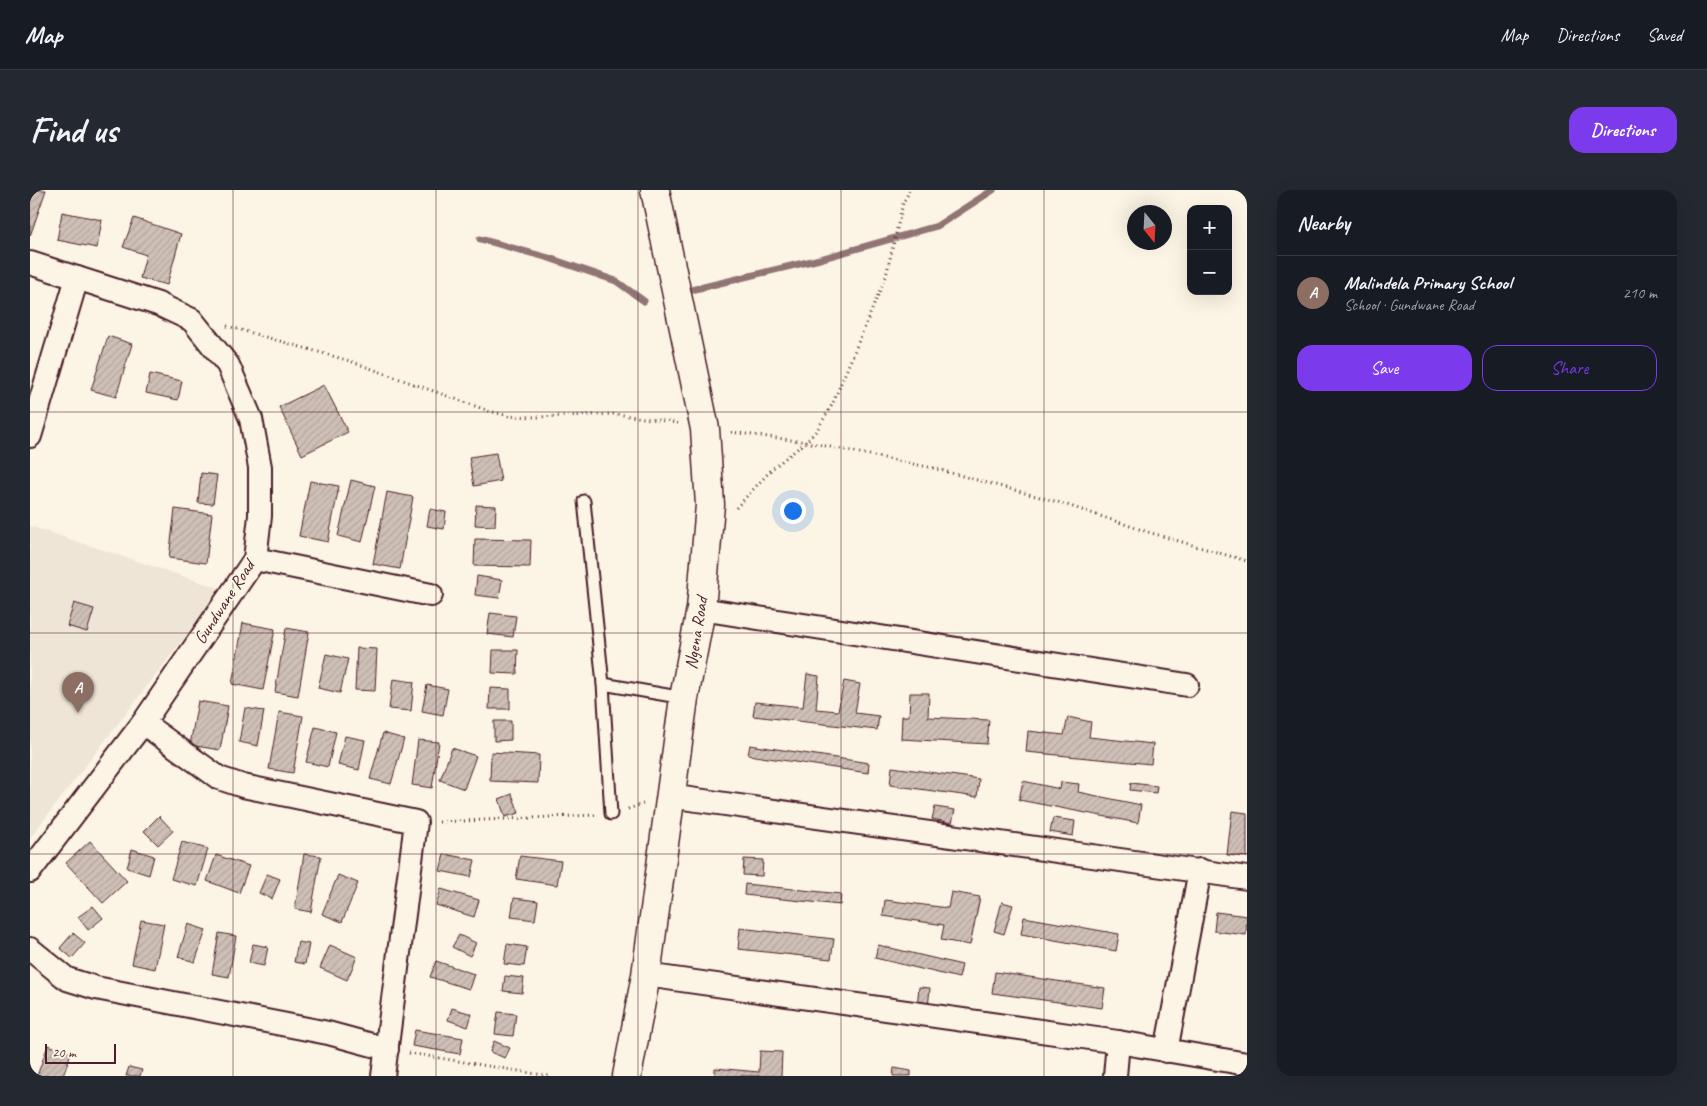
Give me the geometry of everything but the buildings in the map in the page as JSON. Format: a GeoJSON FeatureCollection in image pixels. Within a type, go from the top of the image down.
{"type":"FeatureCollection","features":[{"type":"Feature","properties":{"kind":"street","name":"Ngena Road"},"geometry":{"type":"LineString","coordinates":[[628,1076],[646,975],[669,796],[684,698],[701,609],[710,505],[705,429],[655,190]]}},
{"type":"Feature","properties":{"kind":"street","name":"Gundwane Road"},"geometry":{"type":"LineString","coordinates":[[30,263],[158,304],[192,320],[228,365],[251,419],[260,467],[260,516],[255,559],[143,723],[30,871]]}},
{"type":"Feature","properties":{"kind":"street"},"geometry":{"type":"LineString","coordinates":[[30,436],[78,278]]}},
{"type":"Feature","properties":{"kind":"street"},"geometry":{"type":"LineString","coordinates":[[255,559],[431,595]]}},
{"type":"Feature","properties":{"kind":"street"},"geometry":{"type":"LineString","coordinates":[[701,609],[1187,685]]}},
{"type":"Feature","properties":{"kind":"street"},"geometry":{"type":"LineString","coordinates":[[143,723],[219,778],[243,786],[416,822],[383,1076]]}},
{"type":"Feature","properties":{"kind":"street"},"geometry":{"type":"LineString","coordinates":[[669,796],[1247,878]]}},
{"type":"Feature","properties":{"kind":"street"},"geometry":{"type":"LineString","coordinates":[[1166,1050],[1200,870]]}},
{"type":"Feature","properties":{"kind":"street"},"geometry":{"type":"LineString","coordinates":[[30,949],[67,979],[96,988],[328,1033],[387,1049]]}},
{"type":"Feature","properties":{"kind":"street"},"geometry":{"type":"LineString","coordinates":[[646,975],[1118,1042],[1247,1064]]}},
{"type":"Feature","properties":{"kind":"street"},"geometry":{"type":"LineString","coordinates":[[1115,1076],[1118,1042]]}},
{"type":"Feature","properties":{"kind":"lane"},"geometry":{"type":"LineString","coordinates":[[584,501],[603,684],[611,814]]}},
{"type":"Feature","properties":{"kind":"lane"},"geometry":{"type":"LineString","coordinates":[[603,684],[684,698]]}},
{"type":"Feature","properties":{"kind":"path"},"geometry":{"type":"LineString","coordinates":[[706,535],[740,505],[773,468],[806,442],[822,422],[849,367],[886,276],[903,203],[910,190]]}},
{"type":"Feature","properties":{"kind":"path"},"geometry":{"type":"LineString","coordinates":[[416,822],[611,814],[669,796]]}},
{"type":"Feature","properties":{"kind":"path"},"geometry":{"type":"LineString","coordinates":[[387,1049],[549,1076]]}},
{"type":"Feature","properties":{"kind":"shaded area"},"geometry":{"type":"Polygon","coordinates":[[[30,526],[222,589],[30,838],[30,526]]]}},
{"type":"Feature","properties":{"kind":"waterway"},"geometry":{"type":"LineString","coordinates":[[691,290],[820,259],[937,226],[993,190]]}},
{"type":"Feature","properties":{"kind":"waterway"},"geometry":{"type":"LineString","coordinates":[[480,239],[549,258],[616,281],[644,301]]}},
{"type":"Feature","properties":{"kind":"place","name":"Malindela Primary School"},"geometry":{"type":"Point","coordinates":[78,713]}}]}
